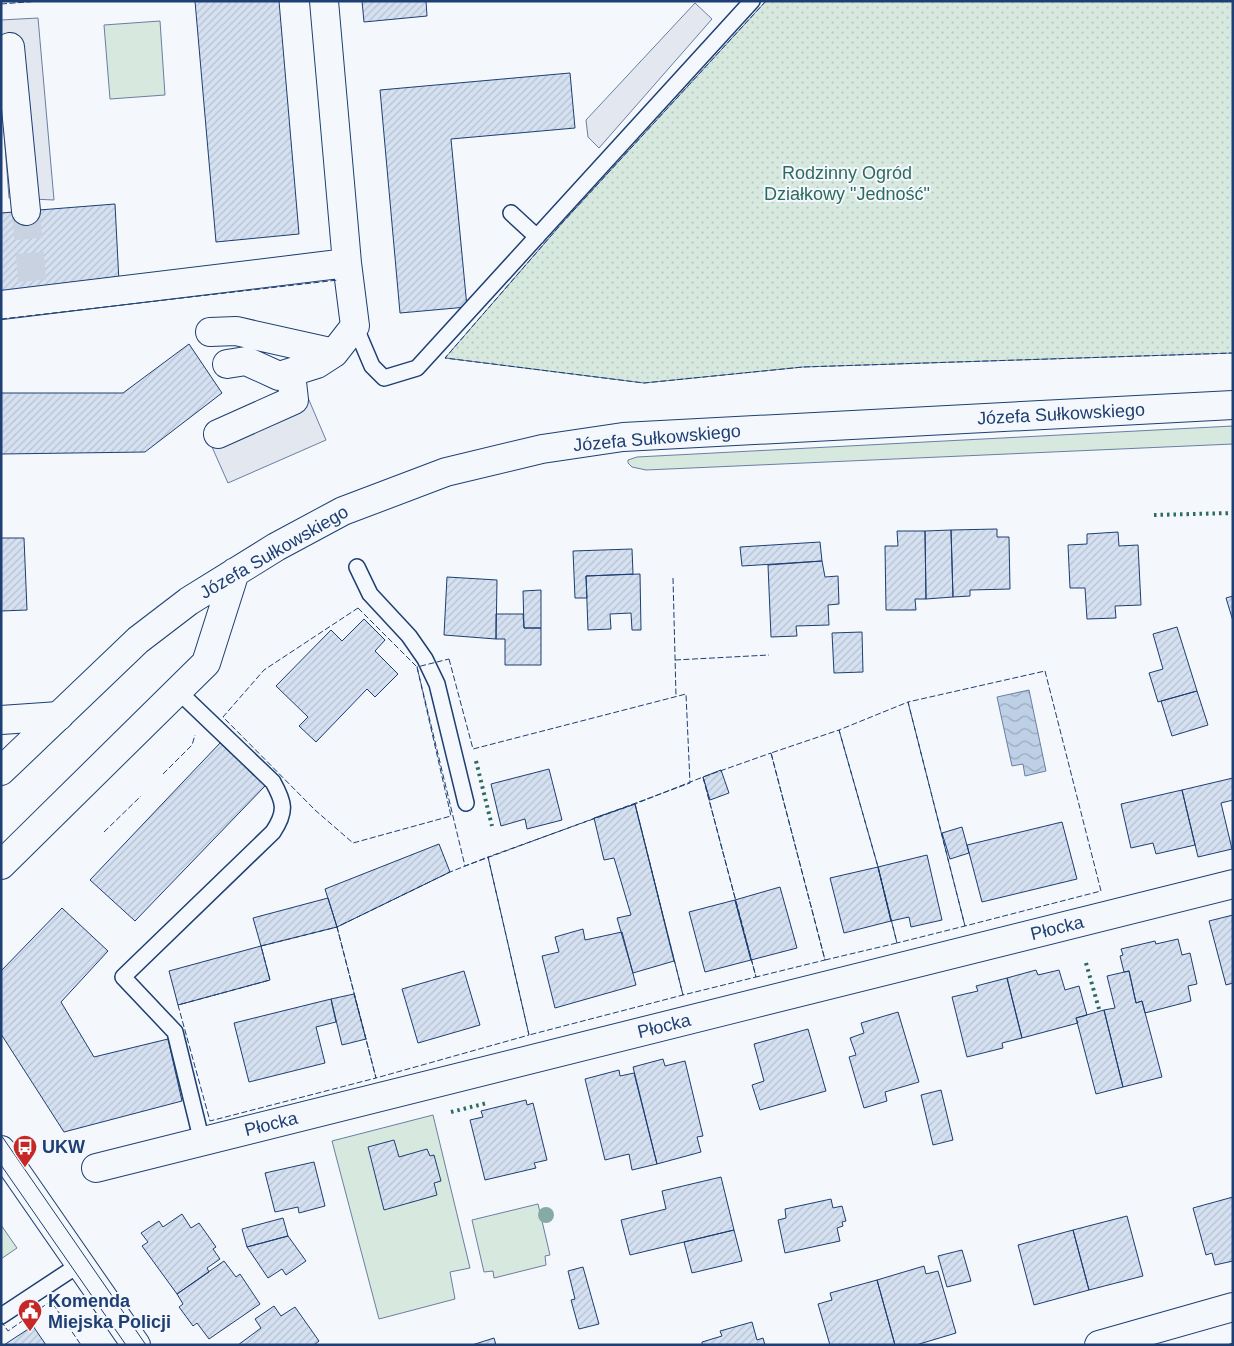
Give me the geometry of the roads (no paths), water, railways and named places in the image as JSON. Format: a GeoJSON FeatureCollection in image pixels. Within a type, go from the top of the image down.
{"type":"FeatureCollection","features":[{"type":"Feature","properties":{"kind":"street"},"geometry":{"type":"LineString","coordinates":[[227,364],[246,361],[279,376],[291,373],[317,364],[334,353],[355,326],[347,263],[324,1]]}},
{"type":"Feature","properties":{"kind":"street"},"geometry":{"type":"LineString","coordinates":[[10,47],[26,211]]}},
{"type":"Feature","properties":{"kind":"street"},"geometry":{"type":"LineString","coordinates":[[1,304],[34,295],[347,263]]}},
{"type":"Feature","properties":{"kind":"street"},"geometry":{"type":"LineString","coordinates":[[210,332],[236,332],[334,353]]}},
{"type":"Feature","properties":{"kind":"street"},"geometry":{"type":"LineString","coordinates":[[218,434],[294,400],[291,373]]}},
{"type":"Feature","properties":{"kind":"street","name":"Józefa Sułkowskiego"},"geometry":{"type":"LineString","coordinates":[[1,771],[138,640],[189,601],[276,546],[343,511],[446,472],[542,449],[623,437],[1233,405]]}},
{"type":"Feature","properties":{"kind":"street"},"geometry":{"type":"LineString","coordinates":[[1,865],[206,663],[234,572]]}},
{"type":"Feature","properties":{"kind":"street"},"geometry":{"type":"LineString","coordinates":[[1,720],[59,716]]}},
{"type":"Feature","properties":{"kind":"street","name":"Płocka"},"geometry":{"type":"LineString","coordinates":[[96,1168],[1233,884]]}},
{"type":"Feature","properties":{"kind":"street"},"geometry":{"type":"LineString","coordinates":[[1,1150],[136,1345]]}},
{"type":"Feature","properties":{"kind":"street"},"geometry":{"type":"LineString","coordinates":[[1099,1345],[1233,1307]]}},
{"type":"Feature","properties":{"kind":"lane"},"geometry":{"type":"LineString","coordinates":[[355,326],[372,366],[384,378],[417,368],[747,3]]}},
{"type":"Feature","properties":{"kind":"lane"},"geometry":{"type":"LineString","coordinates":[[511,213],[536,237]]}},
{"type":"Feature","properties":{"kind":"lane"},"geometry":{"type":"LineString","coordinates":[[356,566],[370,594],[408,636],[424,659],[437,684],[466,803]]}},
{"type":"Feature","properties":{"kind":"lane"},"geometry":{"type":"LineString","coordinates":[[177,690],[273,782],[282,799],[283,812],[280,822],[273,832],[123,977],[175,1032],[202,1142]]}},
{"type":"Feature","properties":{"kind":"lane"},"geometry":{"type":"LineString","coordinates":[[1,1316],[80,1264]]}},
{"type":"Feature","properties":{"kind":"water"},"geometry":{"type":"Polygon","coordinates":[[[1029,690],[1046,771],[1025,776],[1023,764],[1012,766],[997,697],[1029,690]]]}},
{"type":"Feature","properties":{"kind":"tunnel"},"geometry":{"type":"LineString","coordinates":[[26,211],[33,289]]}},
{"type":"Feature","properties":{"kind":"tram line"},"geometry":{"type":"LineString","coordinates":[[1,1135],[146,1345]]}},
{"type":"Feature","properties":{"kind":"tram line"},"geometry":{"type":"LineString","coordinates":[[1,1165],[126,1345]]}},
{"type":"Feature","properties":{"kind":"place","name":"UKW"},"geometry":{"type":"Point","coordinates":[25,1168]}},
{"type":"Feature","properties":{"kind":"place","name":"Komenda Miejska Policji"},"geometry":{"type":"Point","coordinates":[30,1332]}},
{"type":"Feature","properties":{"kind":"park label","name":"Rodzinny Ogród Działkowy \"Jedność\""},"geometry":{"type":"Point","coordinates":[847,183]}}]}
